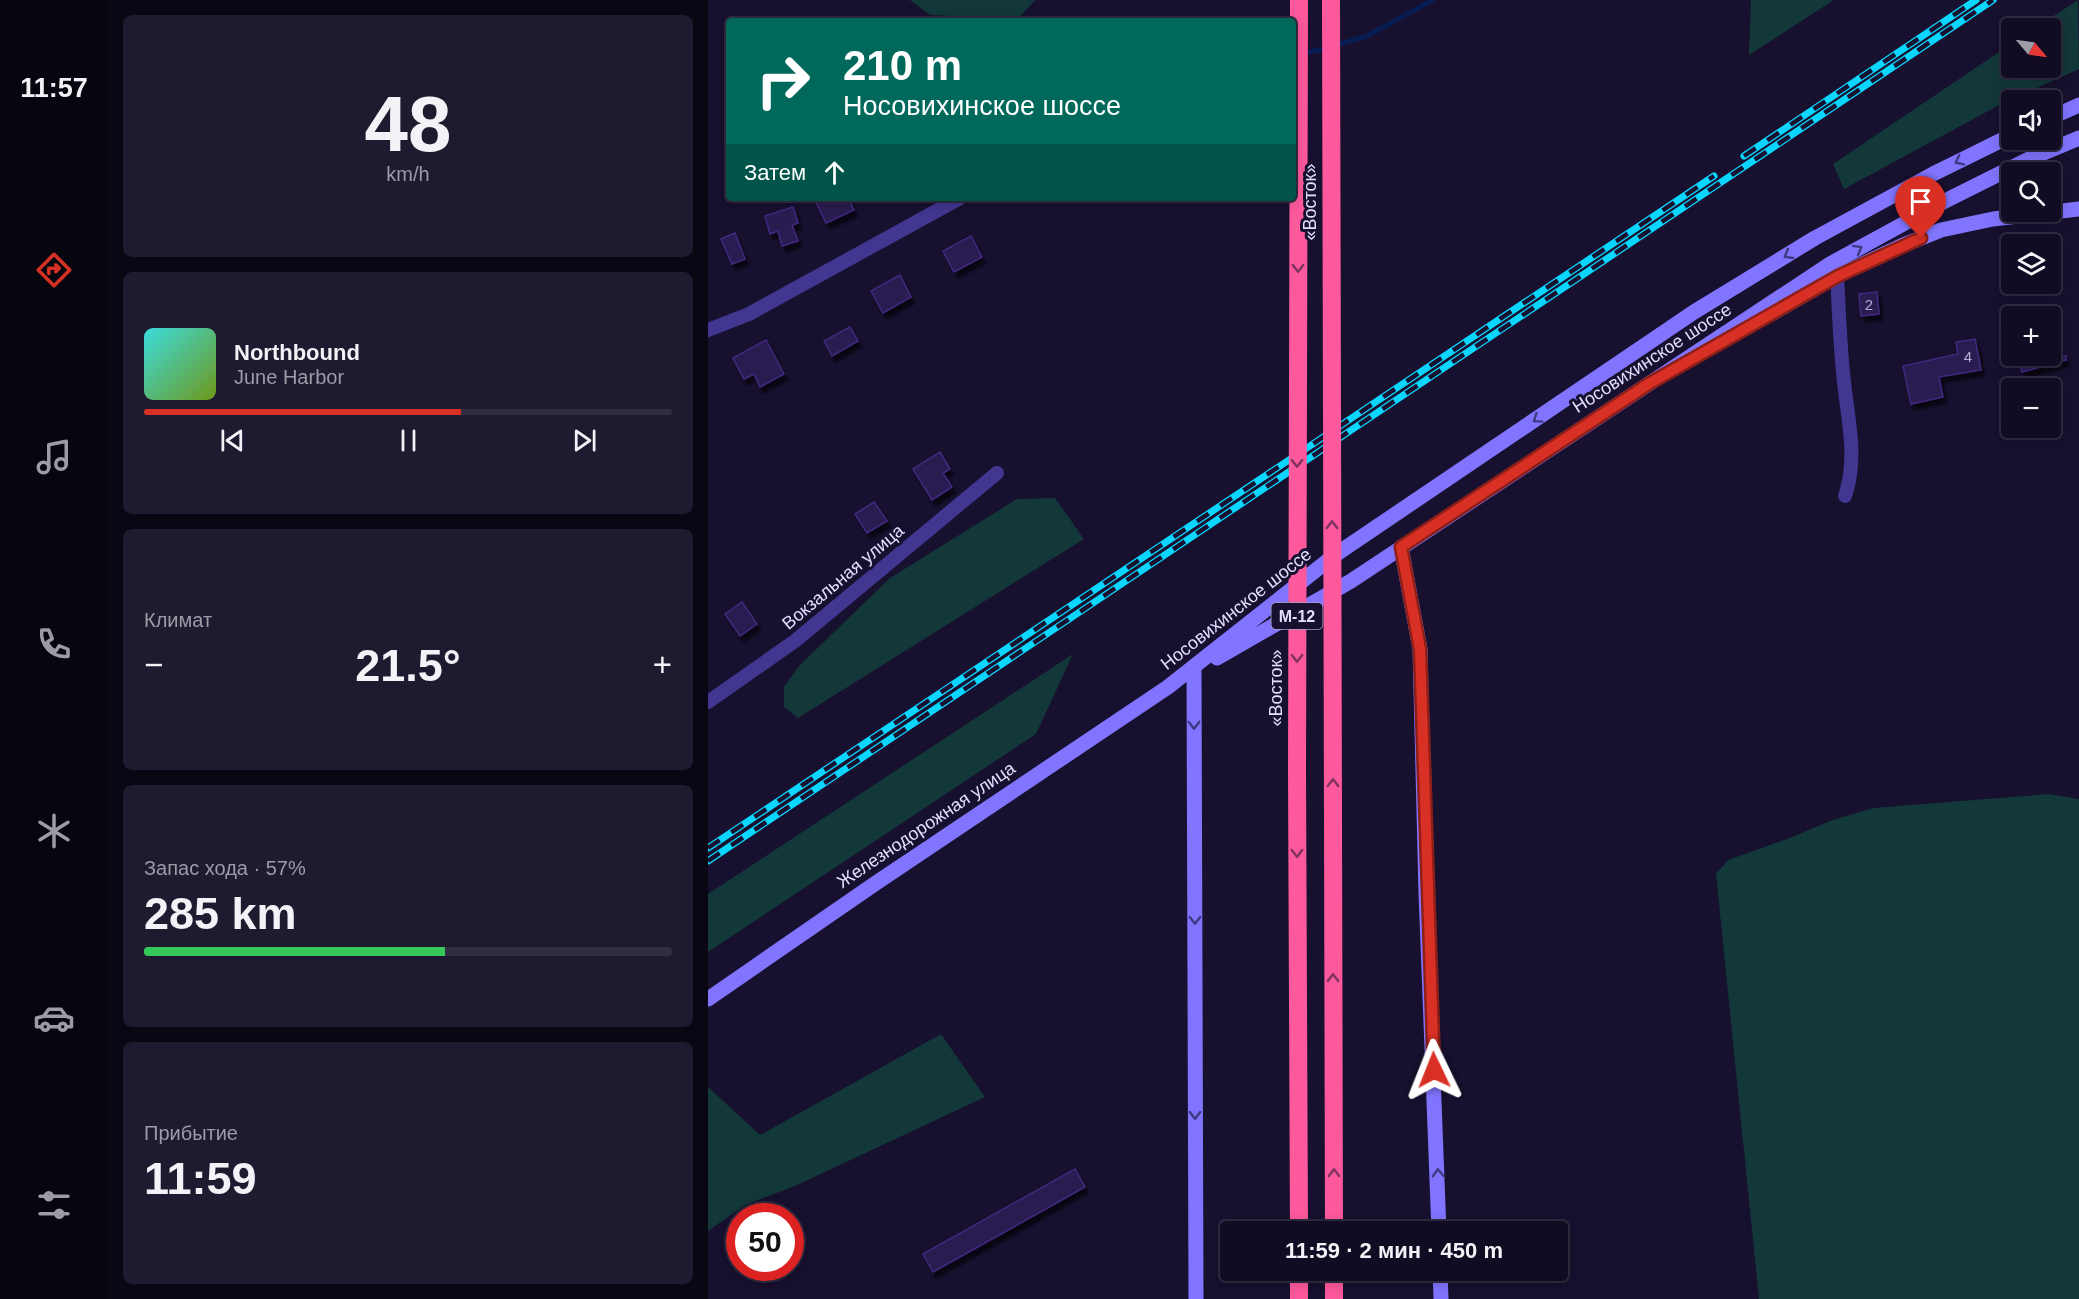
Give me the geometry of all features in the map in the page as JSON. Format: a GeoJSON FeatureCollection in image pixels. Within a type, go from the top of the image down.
{"type":"FeatureCollection","features":[{"type":"Feature","properties":{"kind":"highway","name":"«Восток»"},"geometry":{"type":"LineString","coordinates":[[1299,0],[1297,748],[1299,1221]]}},
{"type":"Feature","properties":{"kind":"highway","name":"«Восток»"},"geometry":{"type":"LineString","coordinates":[[1331,0],[1334,1221]]}},
{"type":"Feature","properties":{"kind":"highway"},"geometry":{"type":"LineString","coordinates":[[1298,1299],[1299,1281]]}},
{"type":"Feature","properties":{"kind":"highway"},"geometry":{"type":"LineString","coordinates":[[1334,1281],[1334,1299]]}},
{"type":"Feature","properties":{"kind":"main road"},"geometry":{"type":"LineString","coordinates":[[2061,112],[2079,105]]}},
{"type":"Feature","properties":{"kind":"main road","name":"Носовихинское шоссе"},"geometry":{"type":"LineString","coordinates":[[1194,669],[1351,581],[1830,264],[1947,200],[2027,160],[2079,138]]}},
{"type":"Feature","properties":{"kind":"main road","name":"Носовихинское шоссе"},"geometry":{"type":"LineString","coordinates":[[1168,687],[1194,669],[1335,555],[1694,312],[1815,238],[2001,140]]}},
{"type":"Feature","properties":{"kind":"main road"},"geometry":{"type":"LineString","coordinates":[[1650,383],[1838,276],[1901,246],[1941,230],[1993,219],[2079,209]]}},
{"type":"Feature","properties":{"kind":"main road"},"geometry":{"type":"LineString","coordinates":[[1401,547],[1420,649],[1426,892],[1439,1221]]}},
{"type":"Feature","properties":{"kind":"main road"},"geometry":{"type":"LineString","coordinates":[[1194,669],[1196,1299]]}},
{"type":"Feature","properties":{"kind":"main road","name":"Железнодорожная улица"},"geometry":{"type":"LineString","coordinates":[[708,999],[1168,687]]}},
{"type":"Feature","properties":{"kind":"main road"},"geometry":{"type":"LineString","coordinates":[[1440,1281],[1441,1299]]}},
{"type":"Feature","properties":{"kind":"street"},"geometry":{"type":"LineString","coordinates":[[708,330],[749,314],[955,201]]}},
{"type":"Feature","properties":{"kind":"street"},"geometry":{"type":"LineString","coordinates":[[1838,276],[1844,381],[1852,456],[1851,474],[1845,496]]}},
{"type":"Feature","properties":{"kind":"street","name":"Вокзальная улица"},"geometry":{"type":"LineString","coordinates":[[708,702],[795,641],[997,473]]}},
{"type":"Feature","properties":{"kind":"green space"},"geometry":{"type":"Polygon","coordinates":[[[910,0],[1035,0],[1020,17],[1016,18],[930,15],[910,0]]]}},
{"type":"Feature","properties":{"kind":"green space"},"geometry":{"type":"Polygon","coordinates":[[[1751,0],[1834,0],[1749,55],[1751,0]]]}},
{"type":"Feature","properties":{"kind":"green space"},"geometry":{"type":"Polygon","coordinates":[[[2078,0],[2079,69],[2061,77],[2061,18],[2050,18],[2078,0]]]}},
{"type":"Feature","properties":{"kind":"green space"},"geometry":{"type":"Polygon","coordinates":[[[2001,51],[2001,78],[2059,78],[2032,90],[2001,90],[2001,104],[1844,189],[1833,164],[2001,51]]]}},
{"type":"Feature","properties":{"kind":"green space"},"geometry":{"type":"Polygon","coordinates":[[[1055,498],[1084,539],[798,718],[784,707],[784,687],[799,666],[890,578],[1017,499],[1055,498]]]}},
{"type":"Feature","properties":{"kind":"green space"},"geometry":{"type":"Polygon","coordinates":[[[1073,654],[1036,734],[708,952],[708,894],[1073,654]]]}},
{"type":"Feature","properties":{"kind":"green space"},"geometry":{"type":"Polygon","coordinates":[[[2049,794],[2079,799],[2079,1299],[1759,1299],[1716,874],[1728,860],[1830,821],[1873,808],[2049,794]]]}},
{"type":"Feature","properties":{"kind":"green space"},"geometry":{"type":"Polygon","coordinates":[[[941,1034],[985,1097],[795,1186],[750,1203],[726,1203],[726,1218],[708,1231],[708,1087],[760,1135],[941,1034]]]}},
{"type":"Feature","properties":{"kind":"building"},"geometry":{"type":"Polygon","coordinates":[[[815,201],[850,201],[854,210],[826,223],[815,201]]]}},
{"type":"Feature","properties":{"kind":"building"},"geometry":{"type":"Polygon","coordinates":[[[793,207],[798,223],[792,225],[798,241],[782,246],[778,231],[770,234],[765,216],[793,207]]]}},
{"type":"Feature","properties":{"kind":"building"},"geometry":{"type":"Polygon","coordinates":[[[735,233],[745,259],[732,264],[721,239],[735,233]]]}},
{"type":"Feature","properties":{"kind":"building"},"geometry":{"type":"Polygon","coordinates":[[[971,236],[982,257],[954,272],[943,251],[971,236]]]}},
{"type":"Feature","properties":{"kind":"building"},"geometry":{"type":"Polygon","coordinates":[[[900,275],[911,297],[883,313],[871,291],[900,275]]]}},
{"type":"Feature","properties":{"kind":"building"},"geometry":{"type":"Polygon","coordinates":[[[1877,292],[1879,314],[1861,316],[1859,294],[1877,292]]]}},
{"type":"Feature","properties":{"kind":"building"},"geometry":{"type":"Polygon","coordinates":[[[850,327],[858,341],[832,356],[824,341],[850,327]]]}},
{"type":"Feature","properties":{"kind":"building"},"geometry":{"type":"Polygon","coordinates":[[[1975,339],[1981,370],[1939,377],[1943,397],[1911,404],[1903,366],[1958,354],[1956,342],[1975,339]]]}},
{"type":"Feature","properties":{"kind":"building"},"geometry":{"type":"Polygon","coordinates":[[[766,340],[784,374],[760,387],[754,374],[744,379],[733,358],[766,340]]]}},
{"type":"Feature","properties":{"kind":"building"},"geometry":{"type":"Polygon","coordinates":[[[2061,356],[2066,356],[2066,360],[2061,361],[2061,356]]]}},
{"type":"Feature","properties":{"kind":"building"},"geometry":{"type":"Polygon","coordinates":[[[2020,366],[2044,366],[2022,372],[2020,366]]]}},
{"type":"Feature","properties":{"kind":"building"},"geometry":{"type":"Polygon","coordinates":[[[940,452],[950,469],[943,473],[952,487],[932,500],[913,469],[940,452]]]}},
{"type":"Feature","properties":{"kind":"building"},"geometry":{"type":"Polygon","coordinates":[[[874,502],[887,521],[867,533],[855,514],[874,502]]]}},
{"type":"Feature","properties":{"kind":"building"},"geometry":{"type":"Polygon","coordinates":[[[742,602],[757,624],[740,636],[725,614],[742,602]]]}},
{"type":"Feature","properties":{"kind":"building"},"geometry":{"type":"Polygon","coordinates":[[[1075,1169],[1085,1187],[933,1272],[923,1254],[1075,1169]]]}},
{"type":"Feature","properties":{"kind":"waterway"},"geometry":{"type":"LineString","coordinates":[[1336,45],[1367,36],[1433,0]]}},
{"type":"Feature","properties":{"kind":"waterway"},"geometry":{"type":"LineString","coordinates":[[1304,53],[1327,48]]}},
{"type":"Feature","properties":{"kind":"railway"},"geometry":{"type":"LineString","coordinates":[[1744,156],[1976,0]]}},
{"type":"Feature","properties":{"kind":"railway"},"geometry":{"type":"LineString","coordinates":[[708,861],[1993,0]]}},
{"type":"Feature","properties":{"kind":"railway"},"geometry":{"type":"LineString","coordinates":[[708,848],[1714,176]]}},
{"type":"Feature","properties":{"kind":"route"},"geometry":{"type":"LineString","coordinates":[[1434,1070],[1426,892],[1420,649],[1401,547],[1650,383],[1838,276],[1921,238]]}}]}
